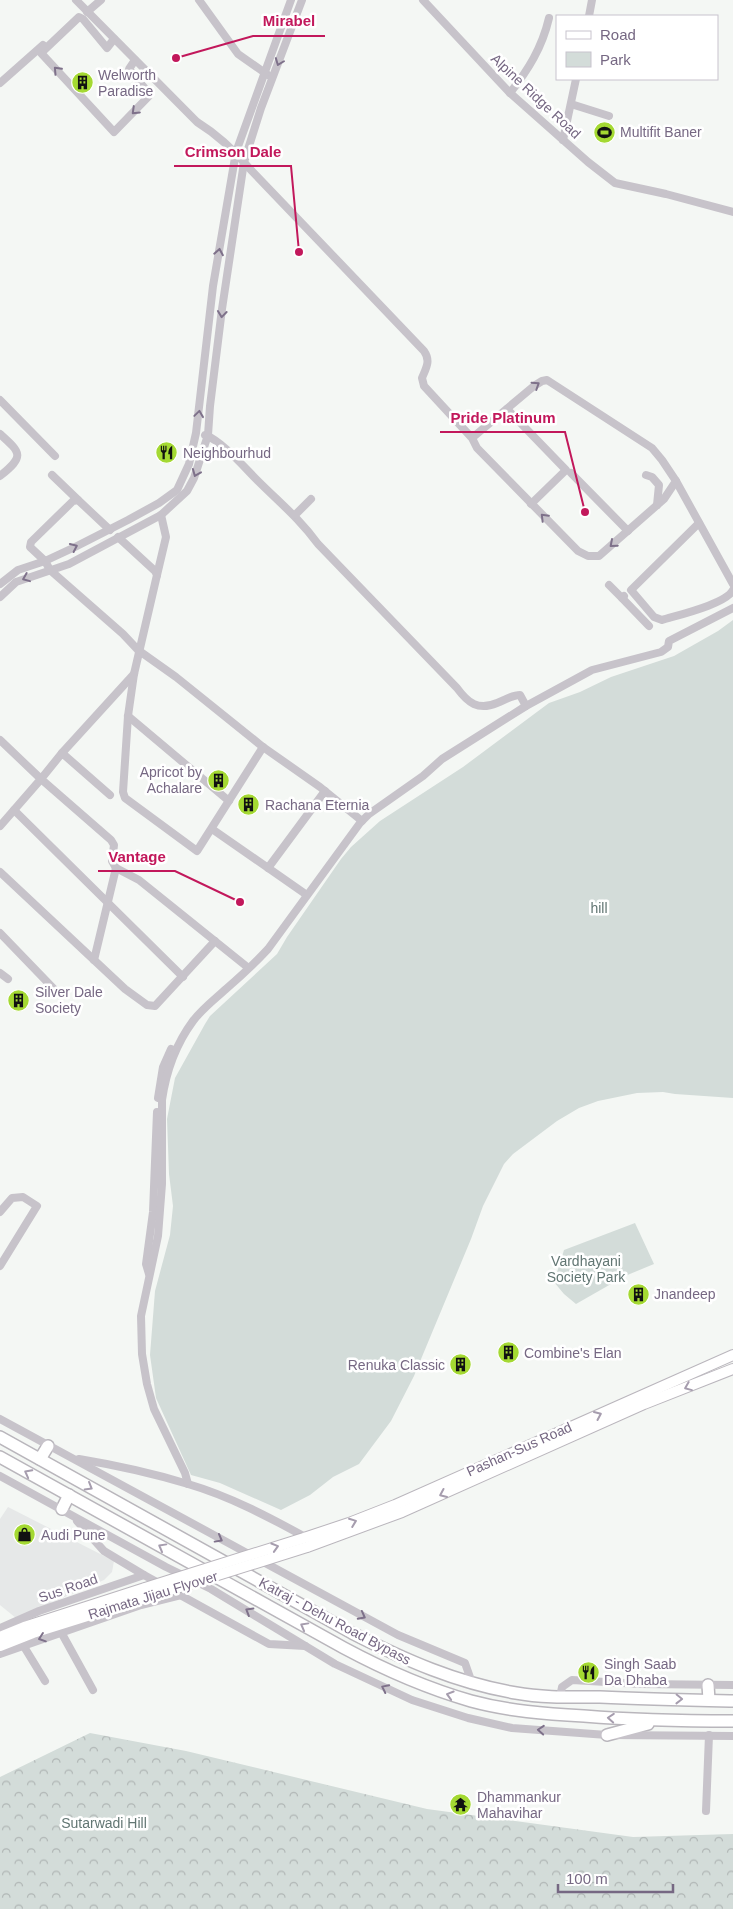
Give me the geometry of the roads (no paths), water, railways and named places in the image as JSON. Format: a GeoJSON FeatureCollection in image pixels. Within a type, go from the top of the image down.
{"type":"FeatureCollection","features":[{"type":"Feature","properties":{"kind":"highway","name":"Katraj - Dehu Road Bypass"},"geometry":{"type":"LineString","coordinates":[[0,1437],[389,1652],[425,1668],[472,1683],[518,1693],[733,1701]]}},
{"type":"Feature","properties":{"kind":"highway"},"geometry":{"type":"LineString","coordinates":[[40,1459],[48,1446]]}},
{"type":"Feature","properties":{"kind":"highway","name":"Katraj - Dehu Road Bypass"},"geometry":{"type":"LineString","coordinates":[[0,1457],[344,1648],[418,1684],[472,1702],[515,1710],[659,1721],[733,1721]]}},
{"type":"Feature","properties":{"kind":"highway"},"geometry":{"type":"LineString","coordinates":[[62,1509],[69,1495]]}},
{"type":"Feature","properties":{"kind":"highway"},"geometry":{"type":"LineString","coordinates":[[708,1685],[708,1700]]}},
{"type":"Feature","properties":{"kind":"highway"},"geometry":{"type":"LineString","coordinates":[[607,1735],[659,1721]]}},
{"type":"Feature","properties":{"kind":"main road","name":"Pashan-Sus Road"},"geometry":{"type":"LineString","coordinates":[[306,1541],[395,1505],[705,1362],[733,1355]]}},
{"type":"Feature","properties":{"kind":"main road","name":"Pashan-Sus Road"},"geometry":{"type":"LineString","coordinates":[[306,1541],[402,1512],[644,1404],[733,1368]]}},
{"type":"Feature","properties":{"kind":"main road","name":"Rajmata Jijau Flyover"},"geometry":{"type":"LineString","coordinates":[[0,1646],[32,1633],[144,1597],[306,1541]]}},
{"type":"Feature","properties":{"kind":"main road","name":"Rajmata Jijau Flyover"},"geometry":{"type":"LineString","coordinates":[[0,1637],[33,1624],[144,1597]]}},
{"type":"Feature","properties":{"kind":"street"},"geometry":{"type":"LineString","coordinates":[[76,0],[197,122],[219,136],[236,152],[424,351],[428,357],[428,365],[422,378],[424,386],[472,438],[477,448],[578,551],[588,556],[599,556],[664,499],[676,481]]}},
{"type":"Feature","properties":{"kind":"street"},"geometry":{"type":"LineString","coordinates":[[0,83],[85,10],[100,0]]}},
{"type":"Feature","properties":{"kind":"street"},"geometry":{"type":"LineString","coordinates":[[199,0],[234,49],[273,78]]}},
{"type":"Feature","properties":{"kind":"street"},"geometry":{"type":"LineString","coordinates":[[0,584],[18,570],[45,561],[110,530],[159,503],[177,490],[189,464],[196,433],[213,286],[236,152],[291,0]]}},
{"type":"Feature","properties":{"kind":"street"},"geometry":{"type":"LineString","coordinates":[[0,596],[16,582],[69,564],[118,536],[161,515],[188,491],[208,435],[222,309],[244,162],[302,0]]}},
{"type":"Feature","properties":{"kind":"street","name":"Alpine Ridge Road"},"geometry":{"type":"LineString","coordinates":[[423,0],[510,93],[588,162],[615,183],[733,212]]}},
{"type":"Feature","properties":{"kind":"street"},"geometry":{"type":"LineString","coordinates":[[589,15],[592,0]]}},
{"type":"Feature","properties":{"kind":"street"},"geometry":{"type":"LineString","coordinates":[[114,39],[107,48],[83,19],[79,17],[41,53],[114,132],[149,96],[129,69],[135,60]]}},
{"type":"Feature","properties":{"kind":"street"},"geometry":{"type":"LineString","coordinates":[[510,93],[524,76],[537,54],[545,36],[549,18]]}},
{"type":"Feature","properties":{"kind":"street"},"geometry":{"type":"LineString","coordinates":[[564,140],[576,80]]}},
{"type":"Feature","properties":{"kind":"street"},"geometry":{"type":"LineString","coordinates":[[571,104],[609,116]]}},
{"type":"Feature","properties":{"kind":"street"},"geometry":{"type":"LineString","coordinates":[[472,438],[534,386],[547,380],[652,448],[676,481],[733,584]]}},
{"type":"Feature","properties":{"kind":"street"},"geometry":{"type":"LineString","coordinates":[[0,400],[55,456]]}},
{"type":"Feature","properties":{"kind":"street"},"geometry":{"type":"LineString","coordinates":[[507,409],[566,470],[531,504]]}},
{"type":"Feature","properties":{"kind":"street"},"geometry":{"type":"LineString","coordinates":[[196,433],[208,435],[226,449],[295,516],[318,544],[457,688],[466,700],[483,707],[496,704],[515,695],[520,695],[526,706]]}},
{"type":"Feature","properties":{"kind":"street"},"geometry":{"type":"LineString","coordinates":[[0,434],[19,454],[0,476]]}},
{"type":"Feature","properties":{"kind":"street"},"geometry":{"type":"LineString","coordinates":[[570,472],[628,531]]}},
{"type":"Feature","properties":{"kind":"street"},"geometry":{"type":"LineString","coordinates":[[52,475],[110,530]]}},
{"type":"Feature","properties":{"kind":"street"},"geometry":{"type":"LineString","coordinates":[[646,475],[652,477],[658,485],[657,505]]}},
{"type":"Feature","properties":{"kind":"street"},"geometry":{"type":"LineString","coordinates":[[295,516],[311,499]]}},
{"type":"Feature","properties":{"kind":"street"},"geometry":{"type":"LineString","coordinates":[[78,500],[73,501],[31,542],[30,547],[45,561],[50,570],[123,634],[138,650],[176,677],[263,748],[325,791],[361,822]]}},
{"type":"Feature","properties":{"kind":"street"},"geometry":{"type":"LineString","coordinates":[[161,515],[166,537],[138,650],[134,674],[128,716],[123,792],[125,798],[197,851],[263,748]]}},
{"type":"Feature","properties":{"kind":"street"},"geometry":{"type":"LineString","coordinates":[[622,598],[699,523]]}},
{"type":"Feature","properties":{"kind":"street"},"geometry":{"type":"LineString","coordinates":[[118,536],[157,575]]}},
{"type":"Feature","properties":{"kind":"street"},"geometry":{"type":"LineString","coordinates":[[609,585],[649,626]]}},
{"type":"Feature","properties":{"kind":"street"},"geometry":{"type":"LineString","coordinates":[[631,590],[654,617],[662,620],[716,602],[732,594],[733,590]]}},
{"type":"Feature","properties":{"kind":"street"},"geometry":{"type":"LineString","coordinates":[[188,1484],[185,1473],[154,1409],[142,1354],[141,1316],[158,1236],[162,1184],[162,1100],[164,1088],[174,1054],[193,1020],[253,966],[268,949],[361,822],[369,814],[423,776],[442,759],[526,706],[592,670],[661,652],[668,648],[669,641],[733,608]]}},
{"type":"Feature","properties":{"kind":"street"},"geometry":{"type":"LineString","coordinates":[[0,826],[62,753],[134,674]]}},
{"type":"Feature","properties":{"kind":"street"},"geometry":{"type":"LineString","coordinates":[[128,716],[229,801]]}},
{"type":"Feature","properties":{"kind":"street"},"geometry":{"type":"LineString","coordinates":[[0,740],[111,840],[114,845],[112,861],[116,868],[139,880],[246,966]]}},
{"type":"Feature","properties":{"kind":"street"},"geometry":{"type":"LineString","coordinates":[[62,753],[110,795]]}},
{"type":"Feature","properties":{"kind":"street"},"geometry":{"type":"LineString","coordinates":[[268,868],[325,791]]}},
{"type":"Feature","properties":{"kind":"street"},"geometry":{"type":"LineString","coordinates":[[14,810],[183,977]]}},
{"type":"Feature","properties":{"kind":"street"},"geometry":{"type":"LineString","coordinates":[[150,1276],[146,1264],[153,1212],[158,1088],[163,1067],[175,1041],[194,1014],[206,1001],[262,950],[354,824],[361,822]]}},
{"type":"Feature","properties":{"kind":"street"},"geometry":{"type":"LineString","coordinates":[[212,828],[304,893]]}},
{"type":"Feature","properties":{"kind":"street"},"geometry":{"type":"LineString","coordinates":[[94,960],[116,868]]}},
{"type":"Feature","properties":{"kind":"street"},"geometry":{"type":"LineString","coordinates":[[0,872],[94,960],[147,1006],[155,1006],[215,941]]}},
{"type":"Feature","properties":{"kind":"street"},"geometry":{"type":"LineString","coordinates":[[0,933],[54,989]]}},
{"type":"Feature","properties":{"kind":"street"},"geometry":{"type":"LineString","coordinates":[[0,973],[8,979]]}},
{"type":"Feature","properties":{"kind":"street"},"geometry":{"type":"LineString","coordinates":[[0,1212],[12,1198],[23,1197],[37,1206],[0,1266]]}},
{"type":"Feature","properties":{"kind":"street"},"geometry":{"type":"LineString","coordinates":[[705,1362],[711,1377]]}},
{"type":"Feature","properties":{"kind":"street"},"geometry":{"type":"LineString","coordinates":[[0,1419],[398,1635],[465,1663],[472,1683]]}},
{"type":"Feature","properties":{"kind":"street"},"geometry":{"type":"LineString","coordinates":[[72,1458],[103,1463],[188,1484],[288,1528],[306,1541]]}},
{"type":"Feature","properties":{"kind":"street"},"geometry":{"type":"LineString","coordinates":[[0,1476],[166,1567],[211,1589],[335,1664],[412,1700],[468,1718],[512,1728],[607,1735],[733,1736]]}},
{"type":"Feature","properties":{"kind":"street"},"geometry":{"type":"LineString","coordinates":[[72,1516],[104,1551],[144,1575],[269,1644],[306,1646]]}},
{"type":"Feature","properties":{"kind":"street","name":"Sus Road"},"geometry":{"type":"LineString","coordinates":[[0,1628],[40,1611],[144,1575]]}},
{"type":"Feature","properties":{"kind":"street"},"geometry":{"type":"LineString","coordinates":[[0,1654],[61,1632],[144,1597],[181,1595]]}},
{"type":"Feature","properties":{"kind":"street"},"geometry":{"type":"LineString","coordinates":[[61,1632],[93,1690]]}},
{"type":"Feature","properties":{"kind":"street"},"geometry":{"type":"LineString","coordinates":[[23,1645],[45,1680]]}},
{"type":"Feature","properties":{"kind":"street"},"geometry":{"type":"LineString","coordinates":[[560,1696],[562,1686],[572,1680],[640,1684],[733,1685]]}},
{"type":"Feature","properties":{"kind":"street"},"geometry":{"type":"LineString","coordinates":[[706,1812],[709,1735]]}},
{"type":"Feature","properties":{"kind":"place","name":"Mirabel"},"geometry":{"type":"Point","coordinates":[176,58]}},
{"type":"Feature","properties":{"kind":"place","name":"Welworth Paradise"},"geometry":{"type":"Point","coordinates":[82,83]}},
{"type":"Feature","properties":{"kind":"place","name":"Multifit Baner"},"geometry":{"type":"Point","coordinates":[604,132]}},
{"type":"Feature","properties":{"kind":"place","name":"Crimson Dale"},"geometry":{"type":"Point","coordinates":[299,252]}},
{"type":"Feature","properties":{"kind":"place","name":"Neighbourhud"},"geometry":{"type":"Point","coordinates":[167,453]}},
{"type":"Feature","properties":{"kind":"place","name":"Pride Platinum"},"geometry":{"type":"Point","coordinates":[585,512]}},
{"type":"Feature","properties":{"kind":"place","name":"Apricot by Achalare"},"geometry":{"type":"Point","coordinates":[218,780]}},
{"type":"Feature","properties":{"kind":"place","name":"Rachana Eternia"},"geometry":{"type":"Point","coordinates":[249,805]}},
{"type":"Feature","properties":{"kind":"place","name":"Vantage"},"geometry":{"type":"Point","coordinates":[240,902]}},
{"type":"Feature","properties":{"kind":"place","name":"Silver Dale Society"},"geometry":{"type":"Point","coordinates":[19,1000]}},
{"type":"Feature","properties":{"kind":"place","name":"Jnandeep"},"geometry":{"type":"Point","coordinates":[638,1294]}},
{"type":"Feature","properties":{"kind":"place","name":"Combine's Elan"},"geometry":{"type":"Point","coordinates":[508,1353]}},
{"type":"Feature","properties":{"kind":"place","name":"Renuka Classic"},"geometry":{"type":"Point","coordinates":[461,1365]}},
{"type":"Feature","properties":{"kind":"place","name":"Audi Pune"},"geometry":{"type":"Point","coordinates":[25,1535]}},
{"type":"Feature","properties":{"kind":"place","name":"Singh Saab Da Dhaba"},"geometry":{"type":"Point","coordinates":[588,1672]}},
{"type":"Feature","properties":{"kind":"place","name":"Dhammankur Mahavihar"},"geometry":{"type":"Point","coordinates":[461,1805]}},
{"type":"Feature","properties":{"kind":"park label","name":"hill"},"geometry":{"type":"Point","coordinates":[599,908]}},
{"type":"Feature","properties":{"kind":"park label","name":"Vardhayani Society Park"},"geometry":{"type":"Point","coordinates":[586,1269]}},
{"type":"Feature","properties":{"kind":"park label","name":"Sutarwadi Hill"},"geometry":{"type":"Point","coordinates":[104,1823]}}]}
